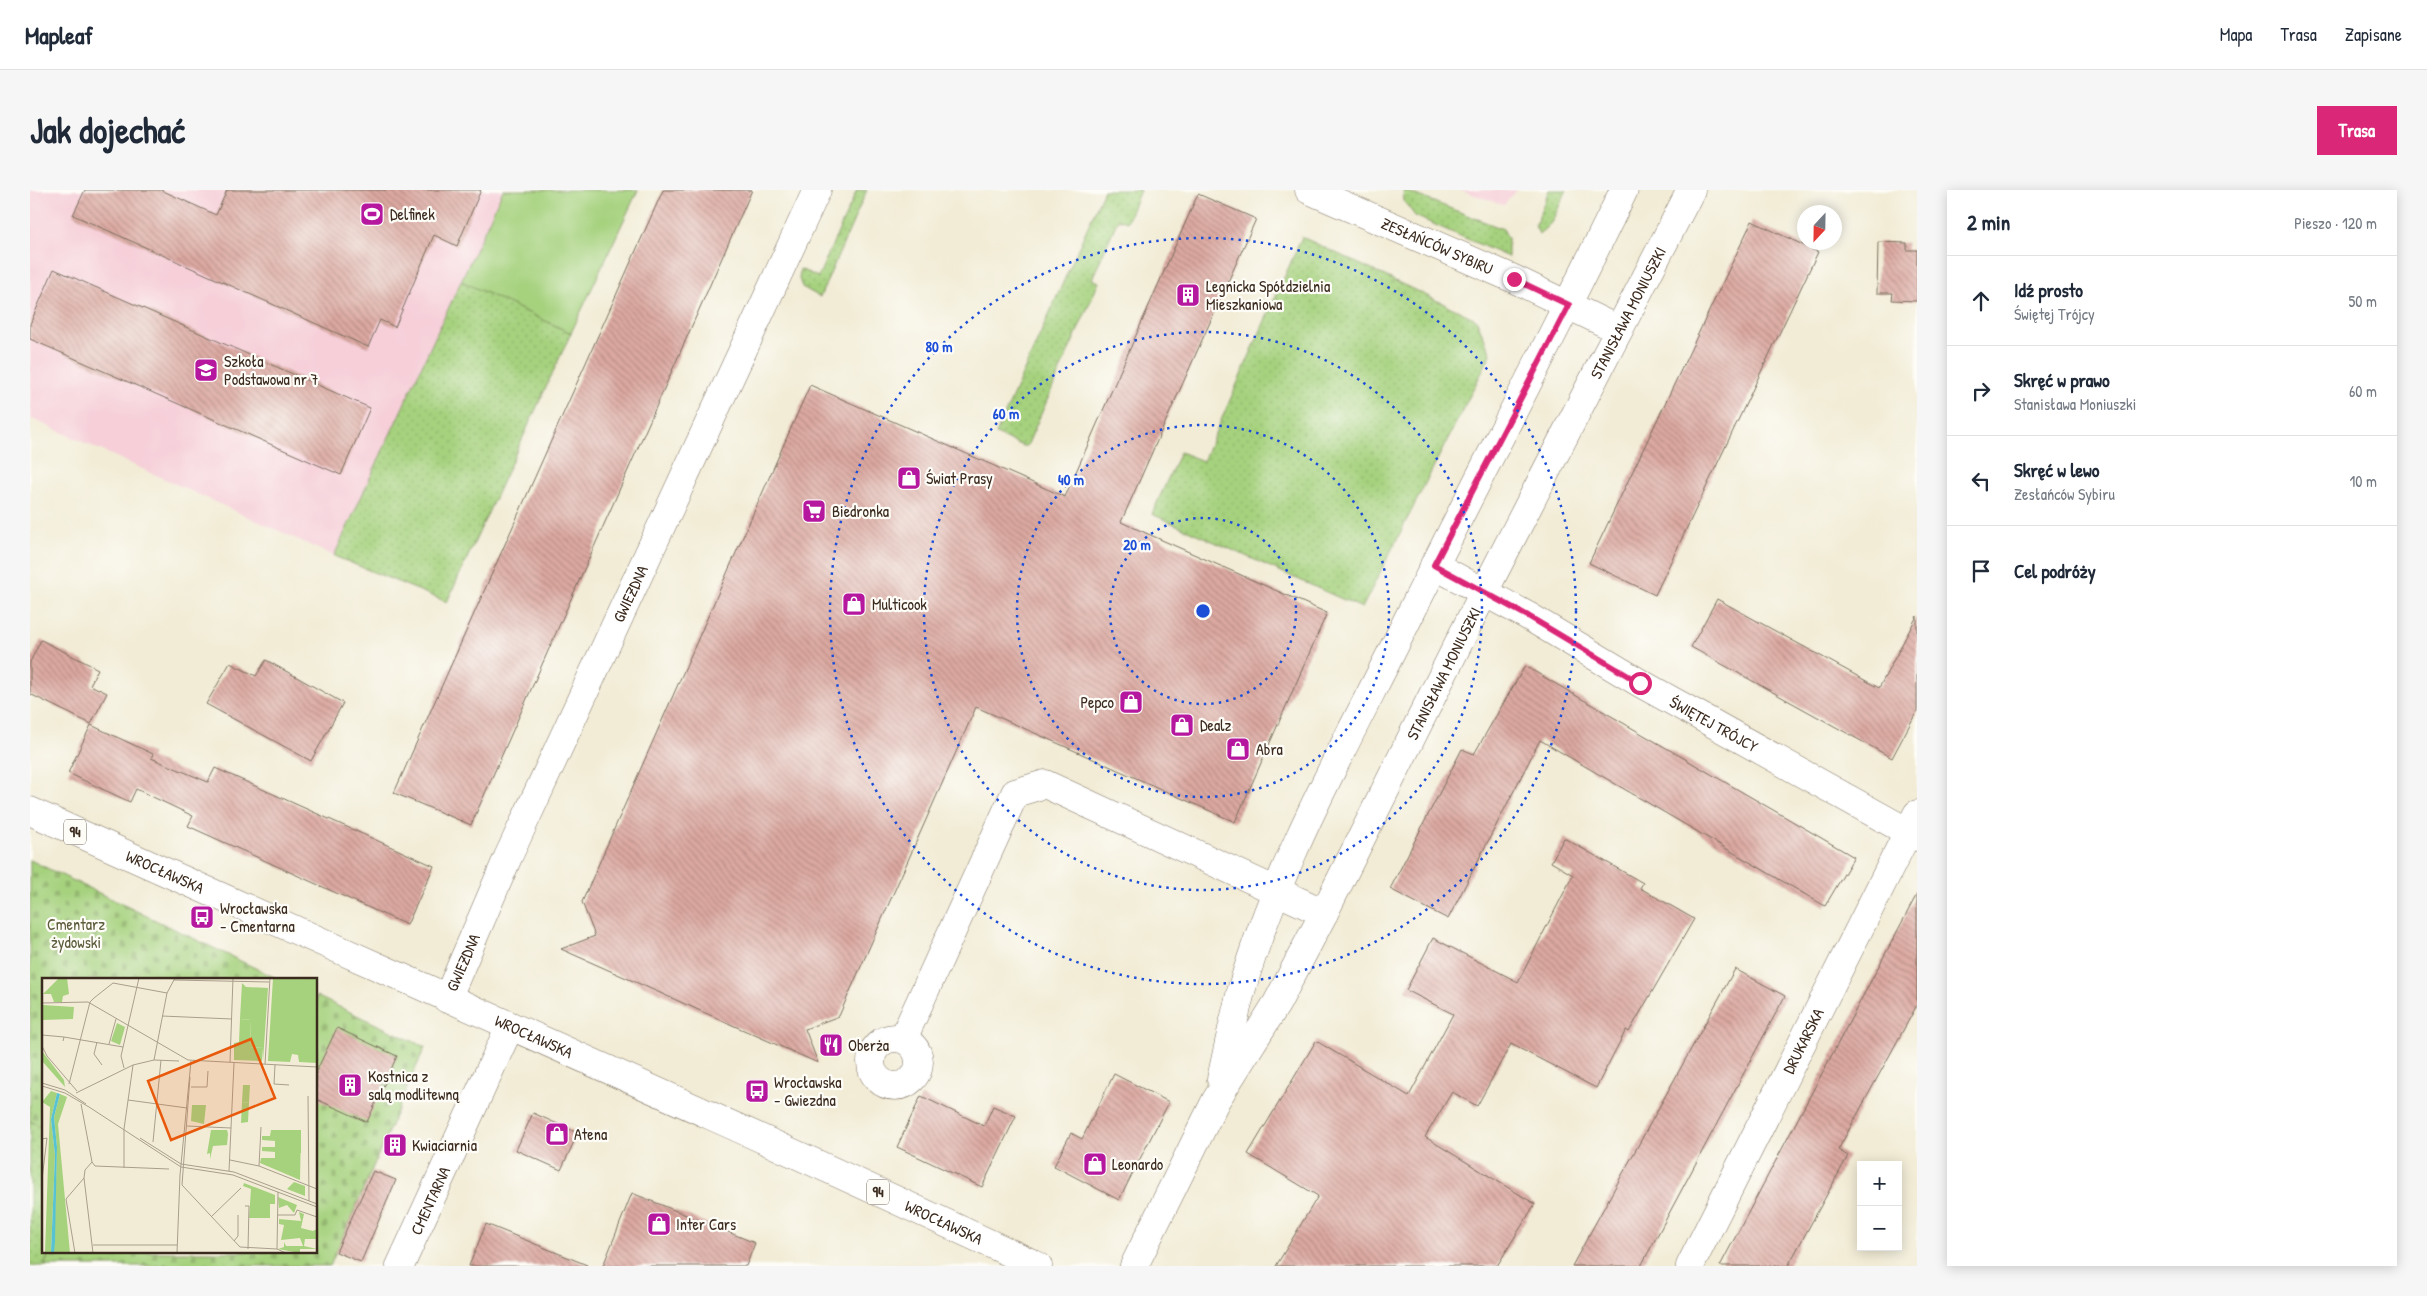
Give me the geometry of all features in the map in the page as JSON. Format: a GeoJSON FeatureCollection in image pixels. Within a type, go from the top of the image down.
{"type":"FeatureCollection","features":[{"type":"Feature","properties":{"kind":"street","name":"GWIEZDNA"},"geometry":{"type":"LineString","coordinates":[[447,999],[508,856],[817,190]]}},
{"type":"Feature","properties":{"kind":"street","name":"ZESŁAŃCÓW SYBIRU"},"geometry":{"type":"LineString","coordinates":[[1309,190],[1569,305],[1619,330]]}},
{"type":"Feature","properties":{"kind":"street","name":"STANISŁAWA MONIUSZKI"},"geometry":{"type":"LineString","coordinates":[[1216,1100],[1242,987],[1277,891],[1320,794],[1434,565],[1569,305],[1624,190]]}},
{"type":"Feature","properties":{"kind":"street","name":"STANISŁAWA MONIUSZKI"},"geometry":{"type":"LineString","coordinates":[[1134,1266],[1216,1100],[1277,1003],[1324,913],[1484,592],[1691,190]]}},
{"type":"Feature","properties":{"kind":"street","name":"ŚWIĘTEJ TRÓJCY"},"geometry":{"type":"LineString","coordinates":[[1434,565],[1649,688],[1914,827]]}},
{"type":"Feature","properties":{"kind":"street"},"geometry":{"type":"LineString","coordinates":[[903,1040],[1015,793],[1045,784],[1324,913]]}},
{"type":"Feature","properties":{"kind":"street","name":"WROCŁAWSKA"},"geometry":{"type":"LineString","coordinates":[[30,811],[510,1026],[1038,1266]]}},
{"type":"Feature","properties":{"kind":"street","name":"DRUKARSKA"},"geometry":{"type":"LineString","coordinates":[[1690,1266],[1914,827]]}},
{"type":"Feature","properties":{"kind":"street","name":"CMENTARNA"},"geometry":{"type":"LineString","coordinates":[[400,1266],[510,1026]]}},
{"type":"Feature","properties":{"kind":"shaded area"},"geometry":{"type":"Polygon","coordinates":[[[30,190],[503,190],[334,556],[30,418],[30,190]]]}},
{"type":"Feature","properties":{"kind":"shaded area"},"geometry":{"type":"Polygon","coordinates":[[[1460,190],[1517,190],[1504,205],[1460,190]]]}},
{"type":"Feature","properties":{"kind":"green space"},"geometry":{"type":"Polygon","coordinates":[[[503,190],[638,190],[571,333],[461,281],[503,190]]]}},
{"type":"Feature","properties":{"kind":"green space"},"geometry":{"type":"Polygon","coordinates":[[[857,190],[867,190],[820,297],[802,287],[799,279],[800,269],[818,277],[857,190]]]}},
{"type":"Feature","properties":{"kind":"green space"},"geometry":{"type":"Polygon","coordinates":[[[1104,190],[1140,190],[1127,222],[1118,219],[1092,279],[1099,282],[1027,446],[1023,446],[996,434],[1104,190]]]}},
{"type":"Feature","properties":{"kind":"green space"},"geometry":{"type":"Polygon","coordinates":[[[1403,190],[1503,229],[1508,238],[1508,257],[1415,216],[1404,201],[1403,190]]]}},
{"type":"Feature","properties":{"kind":"green space"},"geometry":{"type":"Polygon","coordinates":[[[1549,190],[1567,190],[1551,223],[1539,234],[1535,226],[1549,190]]]}},
{"type":"Feature","properties":{"kind":"green space"},"geometry":{"type":"Polygon","coordinates":[[[1302,237],[1476,319],[1491,354],[1362,608],[1152,514],[1180,452],[1203,461],[1302,237]]]}},
{"type":"Feature","properties":{"kind":"green space"},"geometry":{"type":"Polygon","coordinates":[[[461,281],[571,333],[447,602],[334,556],[461,281]]]}},
{"type":"Feature","properties":{"kind":"green space","name":"Cmentarz żydowski"},"geometry":{"type":"Polygon","coordinates":[[[30,860],[276,978],[42,978],[42,1126],[30,1121],[30,860]]]}},
{"type":"Feature","properties":{"kind":"green space"},"geometry":{"type":"Polygon","coordinates":[[[318,997],[425,1047],[330,1266],[44,1266],[49,1254],[318,1254],[318,997]]]}},
{"type":"Feature","properties":{"kind":"green space"},"geometry":{"type":"Polygon","coordinates":[[[30,1121],[42,1126],[42,1254],[49,1254],[44,1266],[30,1266],[30,1121]]]}},
{"type":"Feature","properties":{"kind":"building"},"geometry":{"type":"Polygon","coordinates":[[[85,190],[161,190],[216,215],[227,190],[481,190],[457,246],[434,235],[395,327],[380,320],[368,347],[73,215],[85,190]]]}},
{"type":"Feature","properties":{"kind":"building"},"geometry":{"type":"Polygon","coordinates":[[[663,190],[752,190],[471,825],[394,793],[663,190]]]}},
{"type":"Feature","properties":{"kind":"building"},"geometry":{"type":"Polygon","coordinates":[[[1198,194],[1256,219],[1121,522],[1327,613],[1235,822],[976,707],[839,1016],[805,1029],[818,1063],[561,949],[595,936],[582,902],[810,385],[1065,497],[1198,194]]]}},
{"type":"Feature","properties":{"kind":"building"},"geometry":{"type":"Polygon","coordinates":[[[1752,221],[1797,242],[1797,250],[1814,250],[1818,252],[1655,595],[1589,563],[1752,221]]]}},
{"type":"Feature","properties":{"kind":"building"},"geometry":{"type":"Polygon","coordinates":[[[1878,242],[1907,243],[1907,250],[1917,250],[1917,301],[1892,300],[1893,293],[1877,293],[1878,242]]]}},
{"type":"Feature","properties":{"kind":"building"},"geometry":{"type":"Polygon","coordinates":[[[54,269],[370,408],[341,475],[30,339],[30,324],[54,269]]]}},
{"type":"Feature","properties":{"kind":"building"},"geometry":{"type":"Polygon","coordinates":[[[1717,599],[1879,688],[1917,616],[1917,711],[1892,758],[1691,647],[1717,599]]]}},
{"type":"Feature","properties":{"kind":"building"},"geometry":{"type":"Polygon","coordinates":[[[41,640],[98,669],[90,685],[107,693],[91,724],[30,694],[30,662],[41,640]]]}},
{"type":"Feature","properties":{"kind":"building"},"geometry":{"type":"Polygon","coordinates":[[[266,660],[343,703],[311,761],[206,704],[230,663],[256,676],[266,660]]]}},
{"type":"Feature","properties":{"kind":"building"},"geometry":{"type":"Polygon","coordinates":[[[1525,666],[1854,857],[1825,906],[1540,740],[1448,919],[1390,889],[1462,749],[1474,754],[1525,666]]]}},
{"type":"Feature","properties":{"kind":"building"},"geometry":{"type":"Polygon","coordinates":[[[91,725],[153,754],[151,758],[208,782],[215,768],[434,866],[407,925],[188,826],[193,816],[136,789],[130,802],[68,773],[91,725]]]}},
{"type":"Feature","properties":{"kind":"building"},"geometry":{"type":"Polygon","coordinates":[[[1564,838],[1643,883],[1640,888],[1694,919],[1629,1032],[1626,1030],[1596,1088],[1511,1044],[1477,1106],[1452,1092],[1425,1137],[1535,1204],[1497,1266],[1276,1266],[1318,1196],[1248,1154],[1316,1041],[1409,1096],[1453,1014],[1406,990],[1433,938],[1518,982],[1573,875],[1551,862],[1564,838]]]}},
{"type":"Feature","properties":{"kind":"building"},"geometry":{"type":"Polygon","coordinates":[[[1917,894],[1917,1005],[1838,1150],[1848,1156],[1788,1266],[1720,1266],[1917,894]]]}},
{"type":"Feature","properties":{"kind":"building"},"geometry":{"type":"Polygon","coordinates":[[[1735,969],[1785,996],[1641,1266],[1572,1266],[1735,969]]]}},
{"type":"Feature","properties":{"kind":"building","name":"Kostnica z salą modlitewną"},"geometry":{"type":"Polygon","coordinates":[[[337,1028],[397,1056],[367,1122],[318,1100],[318,1068],[337,1028]]]}},
{"type":"Feature","properties":{"kind":"building"},"geometry":{"type":"Polygon","coordinates":[[[1114,1074],[1169,1102],[1119,1200],[1054,1166],[1071,1133],[1082,1139],[1114,1074]]]}},
{"type":"Feature","properties":{"kind":"building"},"geometry":{"type":"Polygon","coordinates":[[[921,1096],[984,1126],[993,1106],[1016,1116],[982,1187],[897,1147],[921,1096]]]}},
{"type":"Feature","properties":{"kind":"building"},"geometry":{"type":"Polygon","coordinates":[[[533,1113],[578,1133],[561,1170],[516,1150],[533,1113]]]}},
{"type":"Feature","properties":{"kind":"building"},"geometry":{"type":"Polygon","coordinates":[[[373,1171],[396,1180],[361,1262],[336,1252],[373,1171]]]}},
{"type":"Feature","properties":{"kind":"building"},"geometry":{"type":"Polygon","coordinates":[[[632,1193],[755,1243],[746,1266],[603,1266],[632,1193]]]}},
{"type":"Feature","properties":{"kind":"building"},"geometry":{"type":"Polygon","coordinates":[[[486,1224],[587,1265],[587,1266],[469,1266],[486,1224]]]}},
{"type":"Feature","properties":{"kind":"place","name":"Delfinek"},"geometry":{"type":"Point","coordinates":[372,214]}},
{"type":"Feature","properties":{"kind":"place","name":"Legnicka Spółdzielnia Mieszkaniowa"},"geometry":{"type":"Point","coordinates":[1188,295]}},
{"type":"Feature","properties":{"kind":"place","name":"Szkoła Podstawowa nr 7"},"geometry":{"type":"Point","coordinates":[206,370]}},
{"type":"Feature","properties":{"kind":"place","name":"Świat Prasy"},"geometry":{"type":"Point","coordinates":[909,478]}},
{"type":"Feature","properties":{"kind":"place","name":"Biedronka"},"geometry":{"type":"Point","coordinates":[814,511]}},
{"type":"Feature","properties":{"kind":"place","name":"Multicook"},"geometry":{"type":"Point","coordinates":[854,604]}},
{"type":"Feature","properties":{"kind":"place","name":"Pepco"},"geometry":{"type":"Point","coordinates":[1131,702]}},
{"type":"Feature","properties":{"kind":"place","name":"Dealz"},"geometry":{"type":"Point","coordinates":[1182,725]}},
{"type":"Feature","properties":{"kind":"place","name":"Abra"},"geometry":{"type":"Point","coordinates":[1238,749]}},
{"type":"Feature","properties":{"kind":"place","name":"Wrocławska - Cmentarna"},"geometry":{"type":"Point","coordinates":[202,917]}},
{"type":"Feature","properties":{"kind":"place","name":"Oberża"},"geometry":{"type":"Point","coordinates":[831,1045]}},
{"type":"Feature","properties":{"kind":"place","name":"Kostnica z salą modlitewną"},"geometry":{"type":"Point","coordinates":[350,1085]}},
{"type":"Feature","properties":{"kind":"place","name":"Wrocławska - Gwiezdna"},"geometry":{"type":"Point","coordinates":[757,1091]}},
{"type":"Feature","properties":{"kind":"place","name":"Atena"},"geometry":{"type":"Point","coordinates":[557,1134]}},
{"type":"Feature","properties":{"kind":"place","name":"Kwiaciarnia"},"geometry":{"type":"Point","coordinates":[395,1145]}},
{"type":"Feature","properties":{"kind":"place","name":"Leonardo"},"geometry":{"type":"Point","coordinates":[1095,1164]}},
{"type":"Feature","properties":{"kind":"place","name":"Inter Cars"},"geometry":{"type":"Point","coordinates":[659,1224]}},
{"type":"Feature","properties":{"kind":"route"},"geometry":{"type":"LineString","coordinates":[[1514,279],[1569,305],[1434,565],[1528,616],[1640,683]]}}]}
